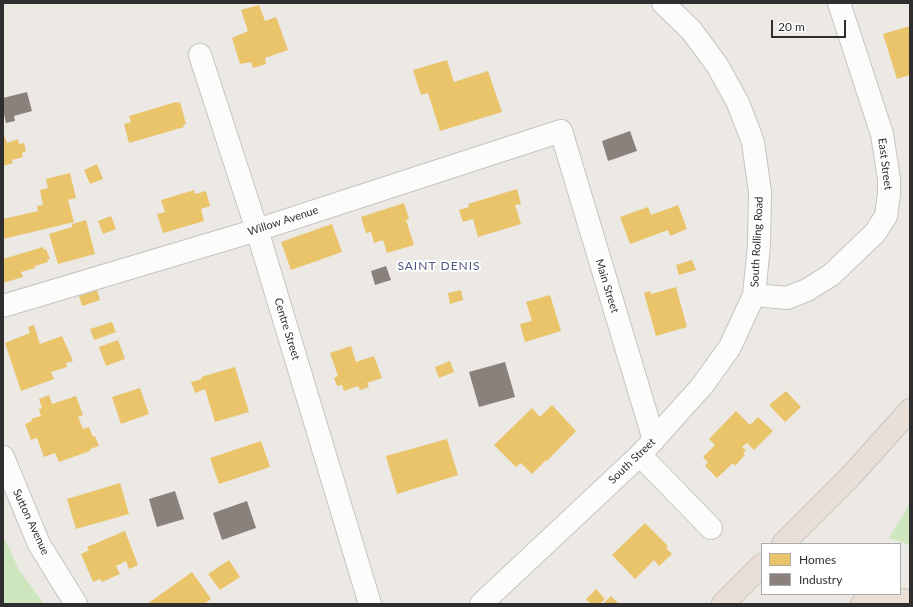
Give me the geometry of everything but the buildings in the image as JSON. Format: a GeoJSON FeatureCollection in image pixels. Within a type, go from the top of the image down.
{"type":"FeatureCollection","features":[{"type":"Feature","properties":{"kind":"highway"},"geometry":{"type":"LineString","coordinates":[[784,543],[850,477],[910,410]]}},
{"type":"Feature","properties":{"kind":"highway"},"geometry":{"type":"LineString","coordinates":[[723,604],[761,566]]}},
{"type":"Feature","properties":{"kind":"highway"},"geometry":{"type":"LineString","coordinates":[[862,604],[897,600],[910,601]]}},
{"type":"Feature","properties":{"kind":"street","name":"South Rolling Road"},"geometry":{"type":"LineString","coordinates":[[663,3],[691,30],[717,65],[738,103],[753,142],[760,192],[759,245],[754,295]]}},
{"type":"Feature","properties":{"kind":"street","name":"East Street"},"geometry":{"type":"LineString","coordinates":[[754,295],[787,298],[807,290],[831,276],[875,233],[886,216],[889,194],[889,179],[882,134],[839,3]]}},
{"type":"Feature","properties":{"kind":"street","name":"Centre Street"},"geometry":{"type":"LineString","coordinates":[[200,55],[257,230],[370,604]]}},
{"type":"Feature","properties":{"kind":"street","name":"Willow Avenue"},"geometry":{"type":"LineString","coordinates":[[3,306],[257,230],[561,131]]}},
{"type":"Feature","properties":{"kind":"street","name":"Main Street"},"geometry":{"type":"LineString","coordinates":[[561,131],[647,448],[711,528]]}},
{"type":"Feature","properties":{"kind":"street","name":"South Street"},"geometry":{"type":"LineString","coordinates":[[481,604],[647,448],[702,386],[730,347],[754,295]]}},
{"type":"Feature","properties":{"kind":"street","name":"Sutton Avenue"},"geometry":{"type":"LineString","coordinates":[[3,458],[39,544],[76,604]]}},
{"type":"Feature","properties":{"kind":"green space"},"geometry":{"type":"Polygon","coordinates":[[[910,503],[910,545],[889,538],[910,503]]]}},
{"type":"Feature","properties":{"kind":"green space"},"geometry":{"type":"Polygon","coordinates":[[[3,535],[19,570],[44,604],[3,604],[3,535]]]}},
{"type":"Feature","properties":{"kind":"district","name":"SAINT DENIS"},"geometry":{"type":"Point","coordinates":[439,266]}}]}
